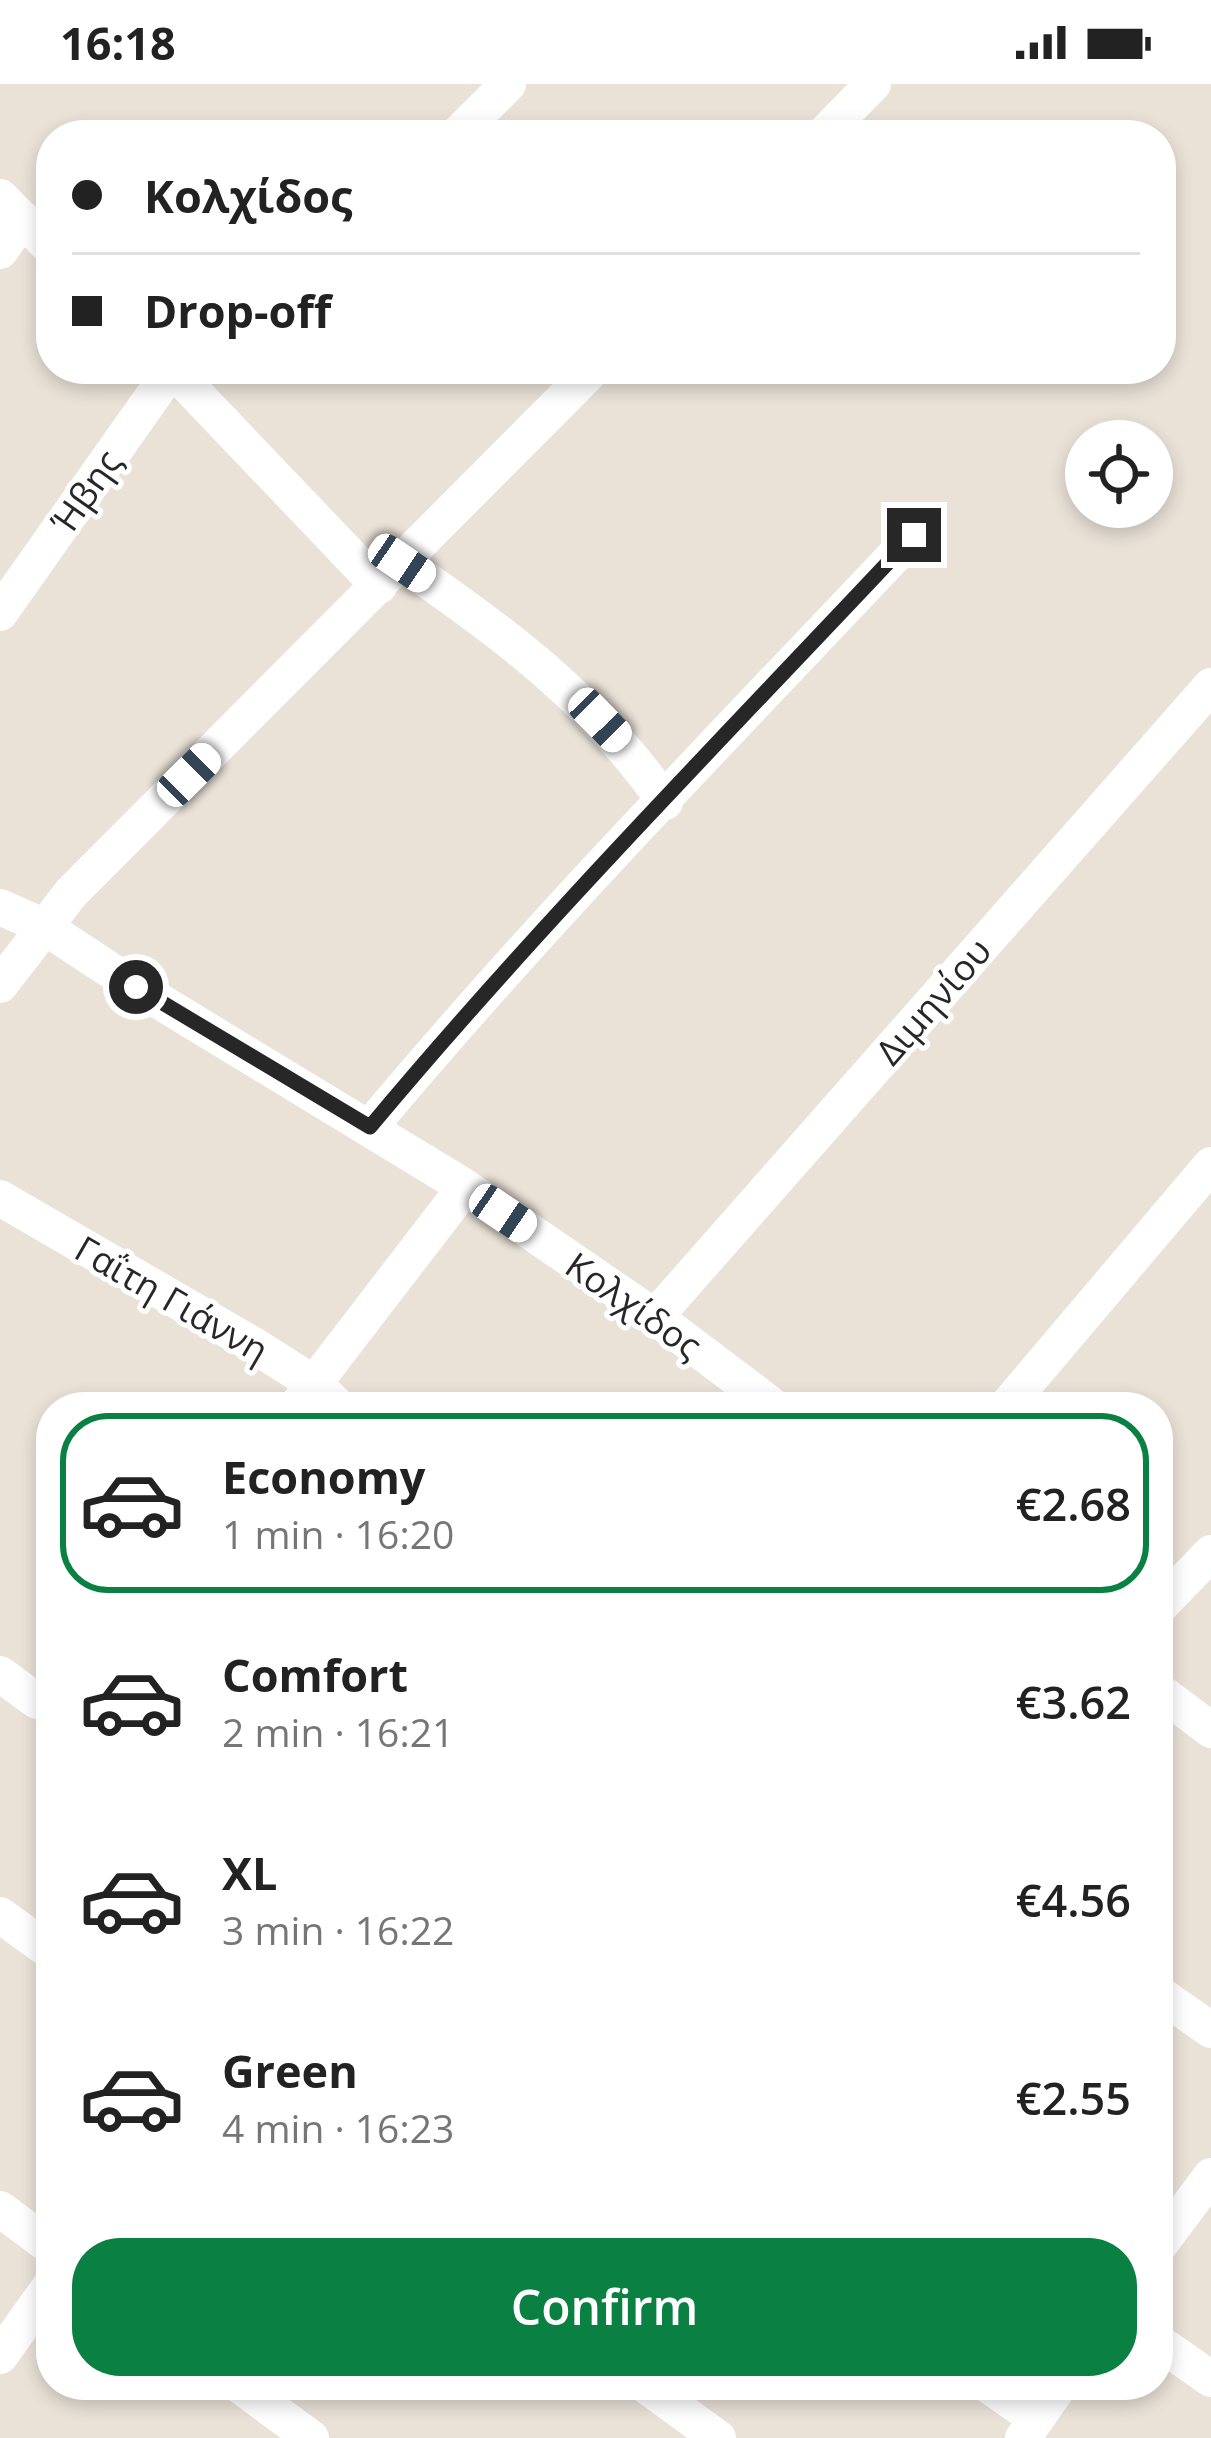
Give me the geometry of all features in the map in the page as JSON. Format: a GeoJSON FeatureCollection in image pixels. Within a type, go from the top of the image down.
{"type":"FeatureCollection","features":[{"type":"Feature","properties":{"kind":"street"},"geometry":{"type":"LineString","coordinates":[[472,120],[508,84]]}},
{"type":"Feature","properties":{"kind":"street"},"geometry":{"type":"LineString","coordinates":[[838,120],[873,84]]}},
{"type":"Feature","properties":{"kind":"street"},"geometry":{"type":"LineString","coordinates":[[11,208],[36,233]]}},
{"type":"Feature","properties":{"kind":"street"},"geometry":{"type":"LineString","coordinates":[[0,251],[11,208]]}},
{"type":"Feature","properties":{"kind":"street","name":"Ήβης"},"geometry":{"type":"LineString","coordinates":[[3,602],[183,384]]}},
{"type":"Feature","properties":{"kind":"street"},"geometry":{"type":"LineString","coordinates":[[199,384],[391,575],[468,608],[571,690],[628,749],[665,802]]}},
{"type":"Feature","properties":{"kind":"street"},"geometry":{"type":"LineString","coordinates":[[0,985],[43,926],[94,869],[578,384]]}},
{"type":"Feature","properties":{"kind":"street"},"geometry":{"type":"LineString","coordinates":[[370,1127],[438,1045],[914,535]]}},
{"type":"Feature","properties":{"kind":"street","name":"Διμηνίου"},"geometry":{"type":"LineString","coordinates":[[655,1317],[1211,686]]}},
{"type":"Feature","properties":{"kind":"street","name":"Κολχίδος"},"geometry":{"type":"LineString","coordinates":[[0,908],[43,926],[465,1186],[754,1392]]}},
{"type":"Feature","properties":{"kind":"street"},"geometry":{"type":"LineString","coordinates":[[1019,1392],[1211,1165]]}},
{"type":"Feature","properties":{"kind":"street"},"geometry":{"type":"LineString","coordinates":[[321,1392],[465,1186]]}},
{"type":"Feature","properties":{"kind":"street","name":"Γαΐτη Γιάννη"},"geometry":{"type":"LineString","coordinates":[[0,1198],[305,1392]]}},
{"type":"Feature","properties":{"kind":"street"},"geometry":{"type":"LineString","coordinates":[[1173,1592],[1211,1553]]}},
{"type":"Feature","properties":{"kind":"street"},"geometry":{"type":"LineString","coordinates":[[0,1674],[36,1700]]}},
{"type":"Feature","properties":{"kind":"street"},"geometry":{"type":"LineString","coordinates":[[1173,1701],[1211,1730]]}},
{"type":"Feature","properties":{"kind":"street"},"geometry":{"type":"LineString","coordinates":[[0,1915],[36,1941]]}},
{"type":"Feature","properties":{"kind":"street"},"geometry":{"type":"LineString","coordinates":[[1173,2003],[1211,2030]]}},
{"type":"Feature","properties":{"kind":"street"},"geometry":{"type":"LineString","coordinates":[[1173,2226],[1211,2176]]}},
{"type":"Feature","properties":{"kind":"street"},"geometry":{"type":"LineString","coordinates":[[0,2210],[36,2236]]}},
{"type":"Feature","properties":{"kind":"street"},"geometry":{"type":"LineString","coordinates":[[0,2356],[36,2306]]}},
{"type":"Feature","properties":{"kind":"street"},"geometry":{"type":"LineString","coordinates":[[1173,2352],[1211,2379]]}},
{"type":"Feature","properties":{"kind":"street"},"geometry":{"type":"LineString","coordinates":[[259,2400],[311,2438]]}},
{"type":"Feature","properties":{"kind":"street"},"geometry":{"type":"LineString","coordinates":[[666,2400],[718,2438]]}},
{"type":"Feature","properties":{"kind":"street"},"geometry":{"type":"LineString","coordinates":[[1002,2400],[1029,2428],[1049,2400]]}},
{"type":"Feature","properties":{"kind":"route"},"geometry":{"type":"LineString","coordinates":[[136,987],[370,1127],[570,901],[914,535]]}}]}
